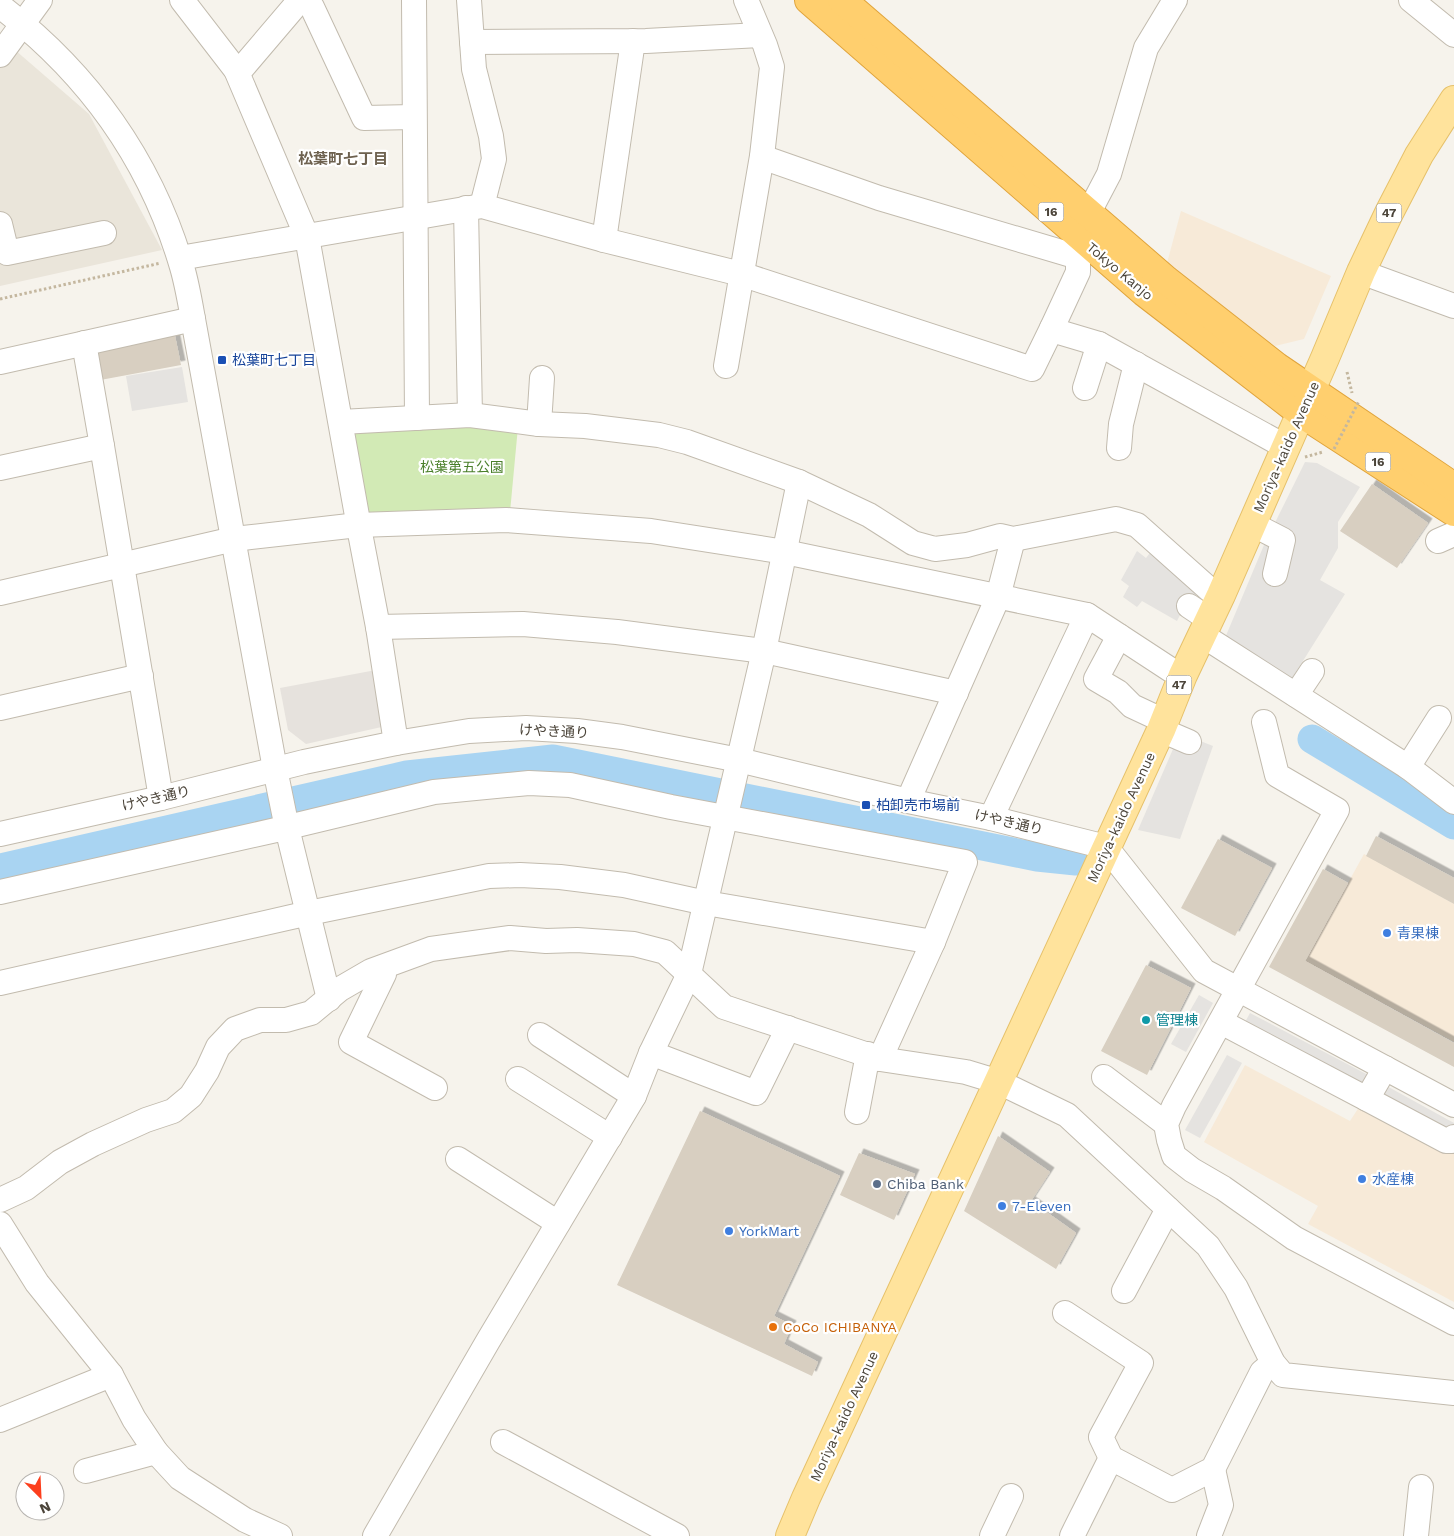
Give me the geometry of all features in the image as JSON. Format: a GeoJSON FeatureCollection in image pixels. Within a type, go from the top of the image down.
{"type":"FeatureCollection","features":[{"type":"Feature","properties":{"kind":"highway","name":"Tokyo Kanjo"},"geometry":{"type":"LineString","coordinates":[[810,0],[1083,251],[1306,402],[1454,512]]}},
{"type":"Feature","properties":{"kind":"highway","name":"Tokyo Kanjo"},"geometry":{"type":"LineString","coordinates":[[842,0],[1166,280],[1277,367],[1306,402],[1454,486]]}},
{"type":"Feature","properties":{"kind":"main road","name":"Moriya-kaido Avenue"},"geometry":{"type":"LineString","coordinates":[[790,1536],[1163,726],[1206,613],[1252,524],[1295,452],[1306,402],[1403,182],[1454,100]]}},
{"type":"Feature","properties":{"kind":"street"},"geometry":{"type":"LineString","coordinates":[[0,55],[40,0]]}},
{"type":"Feature","properties":{"kind":"street"},"geometry":{"type":"LineString","coordinates":[[182,0],[236,70],[307,236],[378,627],[396,743]]}},
{"type":"Feature","properties":{"kind":"street"},"geometry":{"type":"LineString","coordinates":[[236,70],[243,67],[300,0]]}},
{"type":"Feature","properties":{"kind":"street"},"geometry":{"type":"LineString","coordinates":[[306,0],[312,7],[364,118],[414,117]]}},
{"type":"Feature","properties":{"kind":"street"},"geometry":{"type":"LineString","coordinates":[[414,0],[417,418]]}},
{"type":"Feature","properties":{"kind":"street"},"geometry":{"type":"LineString","coordinates":[[470,0],[474,69],[491,136],[494,159],[474,207],[470,415]]}},
{"type":"Feature","properties":{"kind":"street"},"geometry":{"type":"LineString","coordinates":[[726,366],[762,157],[772,67],[746,0]]}},
{"type":"Feature","properties":{"kind":"street"},"geometry":{"type":"LineString","coordinates":[[1088,214],[1109,174],[1146,48],[1175,0]]}},
{"type":"Feature","properties":{"kind":"street"},"geometry":{"type":"LineString","coordinates":[[1411,0],[1454,35]]}},
{"type":"Feature","properties":{"kind":"street"},"geometry":{"type":"LineString","coordinates":[[0,6],[22,23],[72,70],[118,128],[140,165],[166,219],[172,263],[193,319],[276,776],[330,999]]}},
{"type":"Feature","properties":{"kind":"street"},"geometry":{"type":"LineString","coordinates":[[472,42],[633,41],[760,35]]}},
{"type":"Feature","properties":{"kind":"street"},"geometry":{"type":"LineString","coordinates":[[604,240],[633,41]]}},
{"type":"Feature","properties":{"kind":"street"},"geometry":{"type":"LineString","coordinates":[[172,263],[307,236],[474,207],[741,274],[1032,369],[1078,272],[1083,251],[879,198],[762,157]]}},
{"type":"Feature","properties":{"kind":"street"},"geometry":{"type":"LineString","coordinates":[[0,224],[3,254],[104,233]]}},
{"type":"Feature","properties":{"kind":"street"},"geometry":{"type":"LineString","coordinates":[[1362,272],[1454,306]]}},
{"type":"Feature","properties":{"kind":"street"},"geometry":{"type":"LineString","coordinates":[[0,362],[193,319]]}},
{"type":"Feature","properties":{"kind":"street"},"geometry":{"type":"LineString","coordinates":[[1052,328],[1062,333],[1099,344],[1295,452]]}},
{"type":"Feature","properties":{"kind":"street"},"geometry":{"type":"LineString","coordinates":[[84,343],[161,798]]}},
{"type":"Feature","properties":{"kind":"street"},"geometry":{"type":"LineString","coordinates":[[1085,388],[1099,344]]}},
{"type":"Feature","properties":{"kind":"street"},"geometry":{"type":"LineString","coordinates":[[1119,448],[1120,424],[1136,364]]}},
{"type":"Feature","properties":{"kind":"street"},"geometry":{"type":"LineString","coordinates":[[539,424],[542,378]]}},
{"type":"Feature","properties":{"kind":"street"},"geometry":{"type":"LineString","coordinates":[[341,422],[470,415],[539,424],[585,426],[687,442],[800,482],[869,515],[914,543],[936,549],[967,545],[1000,536],[1013,539],[1106,516],[1137,524],[1210,590],[1206,613],[1296,695],[1408,767],[1454,802]]}},
{"type":"Feature","properties":{"kind":"street"},"geometry":{"type":"LineString","coordinates":[[0,468],[102,446]]}},
{"type":"Feature","properties":{"kind":"street"},"geometry":{"type":"LineString","coordinates":[[375,1536],[634,1096],[651,1053],[689,974],[764,651],[800,482]]}},
{"type":"Feature","properties":{"kind":"street"},"geometry":{"type":"LineString","coordinates":[[0,593],[234,539],[358,525],[506,520],[651,531],[785,552],[1087,615],[1171,670],[1183,675]]}},
{"type":"Feature","properties":{"kind":"street"},"geometry":{"type":"LineString","coordinates":[[1252,524],[1283,540],[1275,574]]}},
{"type":"Feature","properties":{"kind":"street"},"geometry":{"type":"LineString","coordinates":[[908,800],[998,597],[1013,539]]}},
{"type":"Feature","properties":{"kind":"street"},"geometry":{"type":"LineString","coordinates":[[992,818],[1087,615]]}},
{"type":"Feature","properties":{"kind":"street"},"geometry":{"type":"LineString","coordinates":[[378,627],[523,624],[616,632],[764,651],[956,693]]}},
{"type":"Feature","properties":{"kind":"street"},"geometry":{"type":"LineString","coordinates":[[1119,636],[1096,679],[1118,692],[1132,706],[1188,742]]}},
{"type":"Feature","properties":{"kind":"street"},"geometry":{"type":"LineString","coordinates":[[1296,695],[1312,671]]}},
{"type":"Feature","properties":{"kind":"street"},"geometry":{"type":"LineString","coordinates":[[0,708],[141,676]]}},
{"type":"Feature","properties":{"kind":"street"},"geometry":{"type":"LineString","coordinates":[[1408,767],[1439,718]]}},
{"type":"Feature","properties":{"kind":"street"},"geometry":{"type":"LineString","coordinates":[[1265,726],[1277,775],[1337,810],[1166,1124],[1168,1140],[1174,1156],[1294,1238],[1454,1323]]}},
{"type":"Feature","properties":{"kind":"street","name":"けやき通り"},"geometry":{"type":"LineString","coordinates":[[0,834],[161,798],[276,776],[396,743],[469,731],[526,728],[577,730],[739,760],[992,818],[1106,847]]}},
{"type":"Feature","properties":{"kind":"street"},"geometry":{"type":"LineString","coordinates":[[0,892],[286,823],[434,792],[529,784],[570,785],[965,862],[932,942],[874,1056],[857,1112]]}},
{"type":"Feature","properties":{"kind":"street"},"geometry":{"type":"LineString","coordinates":[[1106,847],[1204,971],[1454,1105]]}},
{"type":"Feature","properties":{"kind":"street"},"geometry":{"type":"LineString","coordinates":[[0,983],[309,913],[489,876],[560,877],[624,885],[706,904],[932,942]]}},
{"type":"Feature","properties":{"kind":"street"},"geometry":{"type":"LineString","coordinates":[[0,1200],[26,1188],[60,1162],[93,1144],[146,1120],[173,1111],[191,1096],[207,1071],[218,1047],[236,1029],[260,1020],[286,1020],[311,1013],[340,989],[371,971],[431,949],[510,938],[634,944],[665,952],[724,1007],[874,1056],[966,1072],[999,1082],[1068,1115],[1208,1246],[1236,1288],[1272,1363],[1283,1375],[1454,1393]]}},
{"type":"Feature","properties":{"kind":"street"},"geometry":{"type":"LineString","coordinates":[[381,968],[384,974],[350,1042],[435,1088]]}},
{"type":"Feature","properties":{"kind":"street"},"geometry":{"type":"LineString","coordinates":[[1221,1022],[1446,1141],[1452,1141],[1454,1137]]}},
{"type":"Feature","properties":{"kind":"street"},"geometry":{"type":"LineString","coordinates":[[651,1053],[756,1093],[788,1028]]}},
{"type":"Feature","properties":{"kind":"street"},"geometry":{"type":"LineString","coordinates":[[540,1035],[634,1096]]}},
{"type":"Feature","properties":{"kind":"street"},"geometry":{"type":"LineString","coordinates":[[1367,1099],[1385,1068]]}},
{"type":"Feature","properties":{"kind":"street"},"geometry":{"type":"LineString","coordinates":[[1104,1077],[1166,1124]]}},
{"type":"Feature","properties":{"kind":"street"},"geometry":{"type":"LineString","coordinates":[[518,1079],[610,1137]]}},
{"type":"Feature","properties":{"kind":"street"},"geometry":{"type":"LineString","coordinates":[[458,1158],[558,1223]]}},
{"type":"Feature","properties":{"kind":"street"},"geometry":{"type":"LineString","coordinates":[[1124,1291],[1168,1209]]}},
{"type":"Feature","properties":{"kind":"street"},"geometry":{"type":"LineString","coordinates":[[0,1224],[37,1283],[112,1375],[134,1419],[156,1452],[180,1478],[245,1520],[280,1536]]}},
{"type":"Feature","properties":{"kind":"street"},"geometry":{"type":"LineString","coordinates":[[1065,1313],[1141,1363],[1101,1437],[1111,1458],[1172,1490],[1213,1469],[1262,1372],[1272,1363]]}},
{"type":"Feature","properties":{"kind":"street"},"geometry":{"type":"LineString","coordinates":[[0,1420],[112,1375]]}},
{"type":"Feature","properties":{"kind":"street"},"geometry":{"type":"LineString","coordinates":[[503,1442],[676,1536]]}},
{"type":"Feature","properties":{"kind":"street"},"geometry":{"type":"LineString","coordinates":[[86,1471],[156,1452]]}},
{"type":"Feature","properties":{"kind":"street"},"geometry":{"type":"LineString","coordinates":[[1072,1536],[1111,1458]]}},
{"type":"Feature","properties":{"kind":"street"},"geometry":{"type":"LineString","coordinates":[[1209,1536],[1221,1505],[1213,1469]]}},
{"type":"Feature","properties":{"kind":"street"},"geometry":{"type":"LineString","coordinates":[[1416,1536],[1421,1487]]}},
{"type":"Feature","properties":{"kind":"street"},"geometry":{"type":"LineString","coordinates":[[992,1536],[1011,1496]]}},
{"type":"Feature","properties":{"kind":"path"},"geometry":{"type":"LineString","coordinates":[[0,299],[163,262],[172,263]]}},
{"type":"Feature","properties":{"kind":"path"},"geometry":{"type":"LineString","coordinates":[[1295,452],[1334,450],[1359,401],[1352,393],[1347,372]]}},
{"type":"Feature","properties":{"kind":"shaded area"},"geometry":{"type":"Polygon","coordinates":[[[0,37],[89,114],[162,250],[0,286],[0,37]]]}},
{"type":"Feature","properties":{"kind":"shaded area"},"geometry":{"type":"Polygon","coordinates":[[[1181,211],[1331,276],[1304,339],[1275,346],[1167,263],[1181,211]]]}},
{"type":"Feature","properties":{"kind":"shaded area"},"geometry":{"type":"Polygon","coordinates":[[[182,367],[188,402],[132,411],[126,376],[182,367]]]}},
{"type":"Feature","properties":{"kind":"shaded area"},"geometry":{"type":"Polygon","coordinates":[[[1305,462],[1317,463],[1360,487],[1338,522],[1338,548],[1320,580],[1345,594],[1291,680],[1225,638],[1264,545],[1305,462]]]}},
{"type":"Feature","properties":{"kind":"shaded area"},"geometry":{"type":"Polygon","coordinates":[[[1153,549],[1198,589],[1187,616],[1181,613],[1177,621],[1142,601],[1137,607],[1123,597],[1129,586],[1121,580],[1137,551],[1146,558],[1153,549]]]}},
{"type":"Feature","properties":{"kind":"shaded area"},"geometry":{"type":"Polygon","coordinates":[[[376,670],[386,726],[306,744],[288,730],[280,688],[376,670]]]}},
{"type":"Feature","properties":{"kind":"shaded area"},"geometry":{"type":"Polygon","coordinates":[[[1180,733],[1213,746],[1180,839],[1138,830],[1180,733]]]}},
{"type":"Feature","properties":{"kind":"shaded area","name":"青果棟"},"geometry":{"type":"Polygon","coordinates":[[[1364,854],[1454,904],[1454,1042],[1305,961],[1364,854]]]}},
{"type":"Feature","properties":{"kind":"shaded area"},"geometry":{"type":"Polygon","coordinates":[[[1199,995],[1213,1003],[1186,1052],[1171,1044],[1199,995]]]}},
{"type":"Feature","properties":{"kind":"shaded area"},"geometry":{"type":"Polygon","coordinates":[[[1250,1013],[1372,1077],[1366,1088],[1244,1024],[1250,1013]]]}},
{"type":"Feature","properties":{"kind":"shaded area"},"geometry":{"type":"Polygon","coordinates":[[[1227,1055],[1242,1063],[1200,1138],[1185,1130],[1227,1055]]]}},
{"type":"Feature","properties":{"kind":"shaded area","name":"水産棟"},"geometry":{"type":"Polygon","coordinates":[[[1245,1065],[1350,1121],[1361,1104],[1454,1152],[1454,1302],[1308,1224],[1318,1206],[1204,1142],[1245,1065]]]}},
{"type":"Feature","properties":{"kind":"shaded area"},"geometry":{"type":"Polygon","coordinates":[[[1383,1084],[1454,1123],[1450,1135],[1377,1095],[1383,1084]]]}},
{"type":"Feature","properties":{"kind":"green space","name":"松葉第五公園"},"geometry":{"type":"Polygon","coordinates":[[[475,421],[518,427],[510,512],[372,517],[365,512],[352,434],[356,427],[475,421]]]}},
{"type":"Feature","properties":{"kind":"building"},"geometry":{"type":"Polygon","coordinates":[[[174,331],[181,365],[95,381],[89,347],[174,331]]]}},
{"type":"Feature","properties":{"kind":"building"},"geometry":{"type":"Polygon","coordinates":[[[1372,484],[1428,523],[1397,568],[1340,531],[1372,484]]]}},
{"type":"Feature","properties":{"kind":"building"},"geometry":{"type":"Polygon","coordinates":[[[1376,836],[1454,878],[1454,904],[1366,856],[1376,836]]]}},
{"type":"Feature","properties":{"kind":"building"},"geometry":{"type":"Polygon","coordinates":[[[1218,839],[1272,868],[1235,936],[1181,908],[1218,839]]]}},
{"type":"Feature","properties":{"kind":"building"},"geometry":{"type":"Polygon","coordinates":[[[1323,869],[1348,883],[1305,961],[1454,1043],[1454,1067],[1269,967],[1323,869]]]}},
{"type":"Feature","properties":{"kind":"building","name":"管理棟"},"geometry":{"type":"Polygon","coordinates":[[[1146,965],[1191,988],[1147,1075],[1101,1051],[1146,965]]]}},
{"type":"Feature","properties":{"kind":"building","name":"YorkMart"},"geometry":{"type":"Polygon","coordinates":[[[700,1111],[840,1176],[774,1316],[792,1325],[784,1344],[818,1362],[812,1376],[617,1285],[700,1111]]]}},
{"type":"Feature","properties":{"kind":"building","name":"7-Eleven"},"geometry":{"type":"Polygon","coordinates":[[[998,1136],[1050,1172],[1031,1201],[1076,1233],[1056,1269],[964,1211],[998,1136]]]}},
{"type":"Feature","properties":{"kind":"building","name":"Chiba Bank"},"geometry":{"type":"Polygon","coordinates":[[[859,1153],[915,1174],[894,1220],[840,1195],[859,1153]]]}},
{"type":"Feature","properties":{"kind":"waterway"},"geometry":{"type":"LineString","coordinates":[[1312,739],[1454,825]]}},
{"type":"Feature","properties":{"kind":"waterway"},"geometry":{"type":"LineString","coordinates":[[0,868],[407,775],[553,759],[1037,857],[1076,861]]}},
{"type":"Feature","properties":{"kind":"place","name":"松葉町七丁目"},"geometry":{"type":"Point","coordinates":[222,360]}},
{"type":"Feature","properties":{"kind":"place","name":"柏卸売市場前"},"geometry":{"type":"Point","coordinates":[866,805]}},
{"type":"Feature","properties":{"kind":"place","name":"青果棟"},"geometry":{"type":"Point","coordinates":[1387,933]}},
{"type":"Feature","properties":{"kind":"place","name":"管理棟"},"geometry":{"type":"Point","coordinates":[1146,1020]}},
{"type":"Feature","properties":{"kind":"place","name":"水産棟"},"geometry":{"type":"Point","coordinates":[1362,1179]}},
{"type":"Feature","properties":{"kind":"place","name":"Chiba Bank"},"geometry":{"type":"Point","coordinates":[877,1184]}},
{"type":"Feature","properties":{"kind":"place","name":"7-Eleven"},"geometry":{"type":"Point","coordinates":[1002,1206]}},
{"type":"Feature","properties":{"kind":"place","name":"YorkMart"},"geometry":{"type":"Point","coordinates":[729,1231]}},
{"type":"Feature","properties":{"kind":"place","name":"CoCo ICHIBANYA"},"geometry":{"type":"Point","coordinates":[773,1327]}},
{"type":"Feature","properties":{"kind":"district","name":"松葉町七丁目"},"geometry":{"type":"Point","coordinates":[343,159]}}]}
